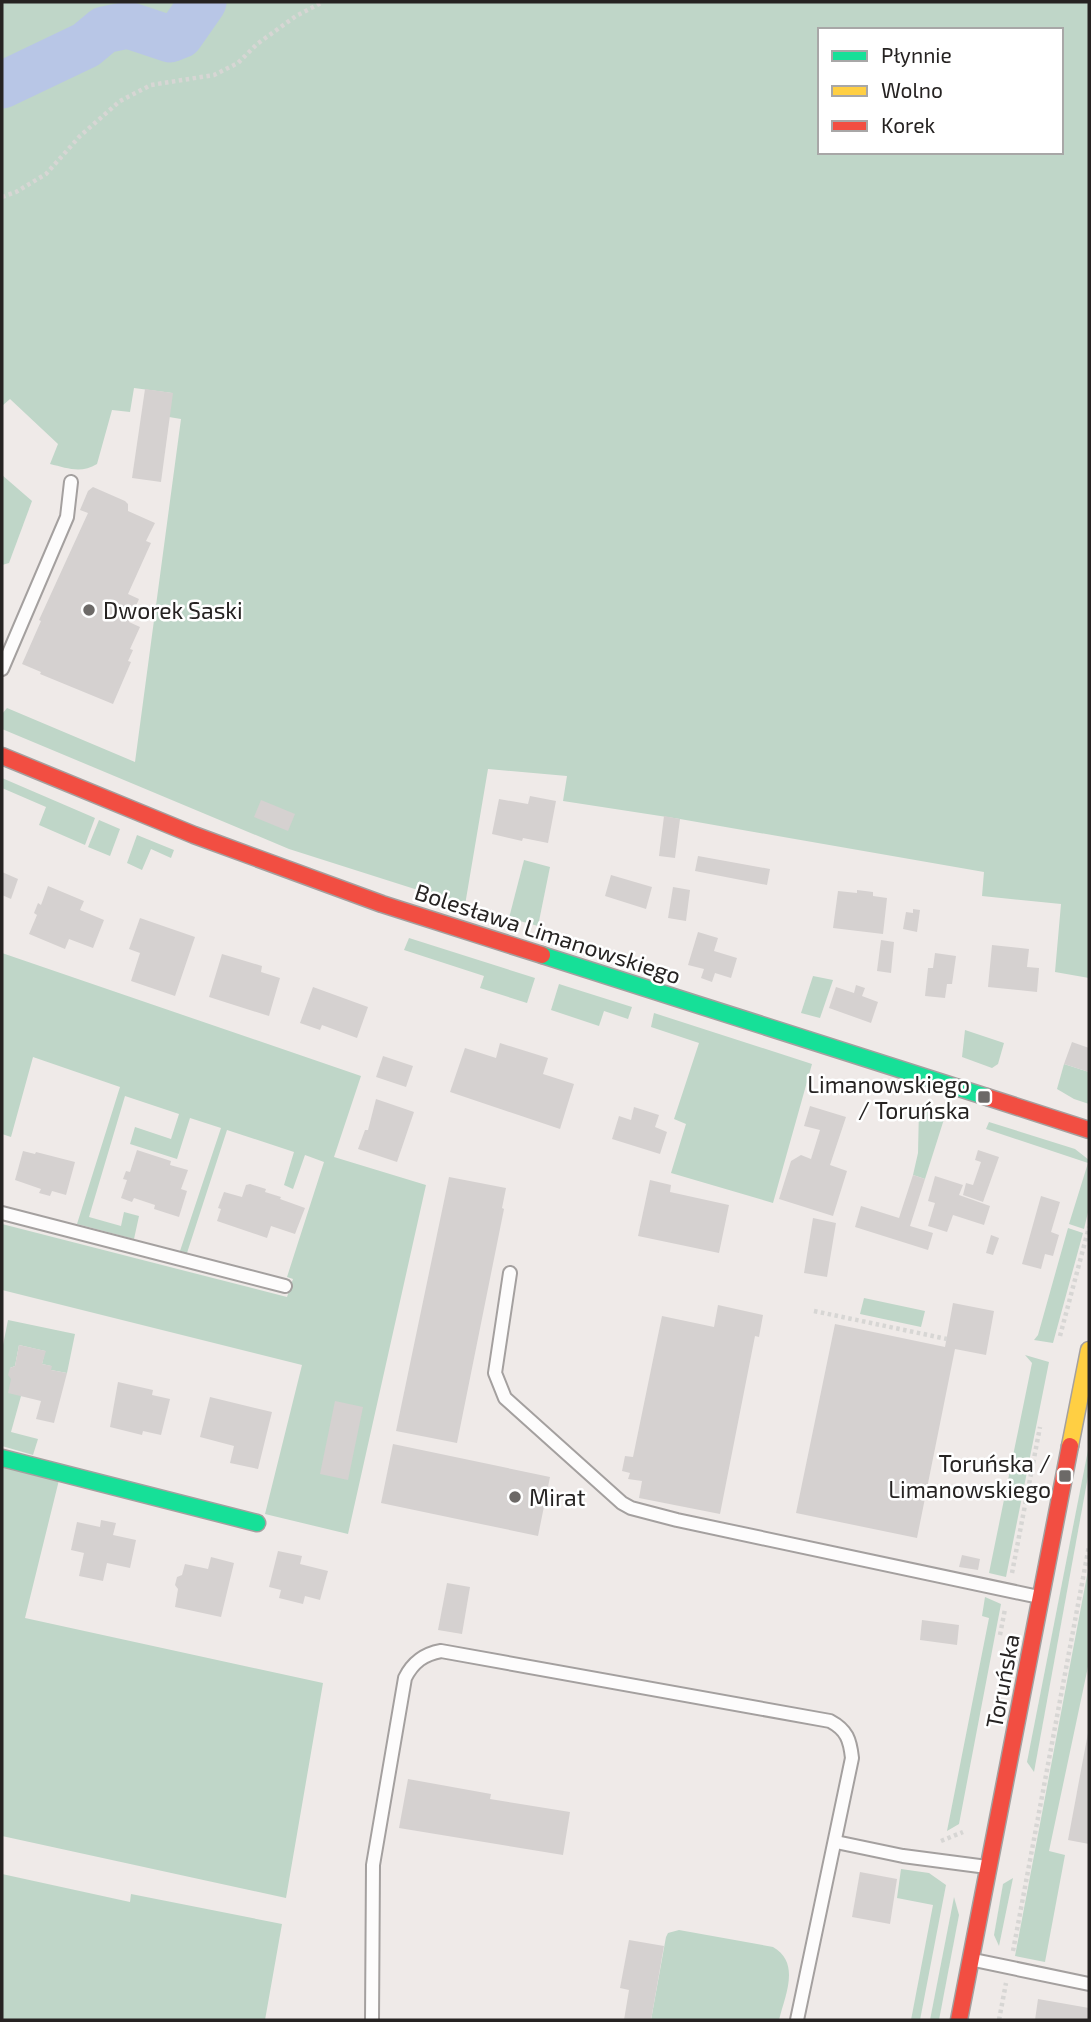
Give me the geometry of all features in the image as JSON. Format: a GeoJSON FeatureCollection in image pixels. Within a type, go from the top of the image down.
{"type":"FeatureCollection","features":[{"type":"Feature","properties":{"kind":"street","name":"Bolesława Limanowskiego"},"geometry":{"type":"LineString","coordinates":[[2,756],[194,835],[382,904],[1089,1130]]}},
{"type":"Feature","properties":{"kind":"street","name":"Toruńska"},"geometry":{"type":"LineString","coordinates":[[959,2020],[1089,1350]]}},
{"type":"Feature","properties":{"kind":"street"},"geometry":{"type":"LineString","coordinates":[[2,1458],[257,1523]]}},
{"type":"Feature","properties":{"kind":"lane"},"geometry":{"type":"LineString","coordinates":[[2,669],[67,517],[71,482]]}},
{"type":"Feature","properties":{"kind":"lane"},"geometry":{"type":"LineString","coordinates":[[2,1213],[285,1286]]}},
{"type":"Feature","properties":{"kind":"lane"},"geometry":{"type":"LineString","coordinates":[[510,1273],[495,1373],[500,1390],[505,1398],[622,1503],[631,1508],[677,1520],[1041,1598]]}},
{"type":"Feature","properties":{"kind":"lane"},"geometry":{"type":"LineString","coordinates":[[372,2020],[373,1865],[405,1678],[411,1666],[429,1653],[441,1651],[830,1721],[841,1726],[848,1734],[852,1758],[797,2020]]}},
{"type":"Feature","properties":{"kind":"lane"},"geometry":{"type":"LineString","coordinates":[[836,1842],[903,1856],[989,1867]]}},
{"type":"Feature","properties":{"kind":"lane"},"geometry":{"type":"LineString","coordinates":[[971,1959],[1089,1984]]}},
{"type":"Feature","properties":{"kind":"path"},"geometry":{"type":"LineString","coordinates":[[2,197],[46,174],[80,136],[120,101],[151,85],[214,75],[238,63],[257,44],[296,16],[323,2]]}},
{"type":"Feature","properties":{"kind":"path"},"geometry":{"type":"LineString","coordinates":[[814,1311],[947,1339]]}},
{"type":"Feature","properties":{"kind":"path"},"geometry":{"type":"LineString","coordinates":[[999,2020],[1089,1546]]}},
{"type":"Feature","properties":{"kind":"green space"},"geometry":{"type":"Polygon","coordinates":[[[2,2],[1089,2],[1089,978],[1055,972],[1061,904],[982,896],[984,872],[563,801],[567,776],[488,769],[465,905],[289,849],[2,729],[2,714],[7,708],[135,762],[181,419],[169,417],[172,393],[134,388],[130,412],[112,410],[97,464],[85,469],[74,469],[50,464],[58,444],[10,399],[2,406],[2,2]]]}},
{"type":"Feature","properties":{"kind":"green space"},"geometry":{"type":"Polygon","coordinates":[[[2,475],[32,501],[9,563],[2,565],[2,475]]]}},
{"type":"Feature","properties":{"kind":"green space"},"geometry":{"type":"Polygon","coordinates":[[[2,778],[95,818],[85,845],[39,825],[46,807],[2,788],[2,778]]]}},
{"type":"Feature","properties":{"kind":"green space"},"geometry":{"type":"Polygon","coordinates":[[[99,820],[120,829],[110,856],[88,847],[99,820]]]}},
{"type":"Feature","properties":{"kind":"green space"},"geometry":{"type":"Polygon","coordinates":[[[137,835],[174,850],[171,858],[151,849],[142,870],[127,863],[137,835]]]}},
{"type":"Feature","properties":{"kind":"green space"},"geometry":{"type":"Polygon","coordinates":[[[524,860],[550,867],[538,926],[509,918],[524,860]]]}},
{"type":"Feature","properties":{"kind":"green space"},"geometry":{"type":"Polygon","coordinates":[[[409,938],[535,978],[527,1003],[480,988],[484,976],[404,950],[409,938]]]}},
{"type":"Feature","properties":{"kind":"green space"},"geometry":{"type":"Polygon","coordinates":[[[2,953],[361,1076],[334,1157],[426,1185],[348,1534],[265,1514],[302,1365],[2,1290],[2,1224],[287,1297],[293,1279],[287,1277],[324,1162],[305,1155],[293,1189],[284,1185],[294,1152],[227,1130],[187,1253],[180,1251],[221,1128],[190,1118],[177,1159],[130,1144],[135,1127],[171,1139],[179,1114],[125,1096],[89,1217],[121,1226],[124,1212],[139,1216],[134,1239],[77,1224],[120,1087],[33,1057],[11,1137],[2,1134],[2,953]]]}},
{"type":"Feature","properties":{"kind":"green space"},"geometry":{"type":"Polygon","coordinates":[[[813,976],[833,980],[820,1018],[801,1013],[813,976]]]}},
{"type":"Feature","properties":{"kind":"green space"},"geometry":{"type":"Polygon","coordinates":[[[559,984],[632,1007],[628,1019],[604,1011],[599,1026],[551,1010],[559,984]]]}},
{"type":"Feature","properties":{"kind":"green space"},"geometry":{"type":"Polygon","coordinates":[[[654,1013],[812,1064],[773,1203],[671,1173],[686,1124],[674,1119],[699,1043],[651,1027],[654,1013]]]}},
{"type":"Feature","properties":{"kind":"green space"},"geometry":{"type":"Polygon","coordinates":[[[965,1030],[1004,1043],[998,1064],[992,1068],[962,1057],[965,1030]]]}},
{"type":"Feature","properties":{"kind":"green space"},"geometry":{"type":"Polygon","coordinates":[[[1064,1064],[1089,1072],[1089,1104],[1057,1089],[1064,1064]]]}},
{"type":"Feature","properties":{"kind":"green space"},"geometry":{"type":"Polygon","coordinates":[[[919,1108],[945,1116],[925,1179],[913,1175],[918,1153],[919,1108]]]}},
{"type":"Feature","properties":{"kind":"green space"},"geometry":{"type":"Polygon","coordinates":[[[989,1122],[1075,1149],[1089,1160],[1089,1208],[1084,1229],[1069,1224],[1088,1163],[986,1129],[989,1122]]]}},
{"type":"Feature","properties":{"kind":"green space"},"geometry":{"type":"Polygon","coordinates":[[[1068,1228],[1083,1233],[1053,1343],[1034,1340],[1038,1335],[1068,1228]]]}},
{"type":"Feature","properties":{"kind":"green space"},"geometry":{"type":"Polygon","coordinates":[[[864,1298],[925,1311],[921,1327],[860,1314],[864,1298]]]}},
{"type":"Feature","properties":{"kind":"green space"},"geometry":{"type":"Polygon","coordinates":[[[8,1320],[75,1334],[67,1373],[51,1370],[51,1366],[42,1364],[45,1351],[19,1345],[15,1366],[10,1368],[21,1396],[11,1432],[38,1439],[33,1455],[2,1446],[2,1350],[8,1320]]]}},
{"type":"Feature","properties":{"kind":"green space"},"geometry":{"type":"Polygon","coordinates":[[[1025,1355],[1049,1362],[1006,1577],[989,1573],[1032,1363],[1025,1355]]]}},
{"type":"Feature","properties":{"kind":"green space"},"geometry":{"type":"Polygon","coordinates":[[[1089,1445],[1089,1471],[1034,1772],[1027,1762],[1089,1445]]]}},
{"type":"Feature","properties":{"kind":"green space"},"geometry":{"type":"Polygon","coordinates":[[[2,1465],[59,1480],[25,1618],[323,1683],[286,1898],[2,1836],[2,1465]]]}},
{"type":"Feature","properties":{"kind":"green space"},"geometry":{"type":"Polygon","coordinates":[[[1089,1565],[1089,1662],[1049,1851],[1065,1855],[1045,1962],[1015,1956],[1089,1565]]]}},
{"type":"Feature","properties":{"kind":"green space"},"geometry":{"type":"Polygon","coordinates":[[[985,1597],[1001,1604],[959,1824],[947,1831],[989,1618],[982,1616],[985,1597]]]}},
{"type":"Feature","properties":{"kind":"green space"},"geometry":{"type":"Polygon","coordinates":[[[901,1869],[929,1873],[946,1885],[920,2020],[911,2020],[933,1905],[897,1898],[901,1869]]]}},
{"type":"Feature","properties":{"kind":"green space"},"geometry":{"type":"Polygon","coordinates":[[[2,1874],[130,1902],[131,1894],[282,1924],[265,2020],[2,2020],[2,1874]]]}},
{"type":"Feature","properties":{"kind":"green space"},"geometry":{"type":"Polygon","coordinates":[[[1013,1878],[999,1946],[994,1935],[1003,1884],[1013,1878]]]}},
{"type":"Feature","properties":{"kind":"green space"},"geometry":{"type":"Polygon","coordinates":[[[954,1897],[959,1915],[939,2020],[930,2020],[954,1897]]]}},
{"type":"Feature","properties":{"kind":"green space"},"geometry":{"type":"Polygon","coordinates":[[[679,1930],[773,1947],[782,1954],[787,1962],[789,1980],[779,2020],[651,2020],[666,1937],[668,1933],[679,1930]]]}},
{"type":"Feature","properties":{"kind":"building"},"geometry":{"type":"Polygon","coordinates":[[[145,389],[173,393],[161,482],[132,478],[145,389]]]}},
{"type":"Feature","properties":{"kind":"building","name":"Dworek Saski"},"geometry":{"type":"Polygon","coordinates":[[[93,487],[125,501],[128,511],[155,523],[146,541],[151,543],[128,594],[139,599],[129,622],[140,627],[130,649],[133,650],[128,661],[131,662],[113,704],[22,664],[88,513],[80,510],[88,491],[93,487]]]}},
{"type":"Feature","properties":{"kind":"building"},"geometry":{"type":"Polygon","coordinates":[[[530,796],[556,801],[548,843],[523,838],[522,841],[492,834],[499,799],[528,804],[530,796]]]}},
{"type":"Feature","properties":{"kind":"building"},"geometry":{"type":"Polygon","coordinates":[[[261,800],[295,814],[288,831],[254,817],[261,800]]]}},
{"type":"Feature","properties":{"kind":"building"},"geometry":{"type":"Polygon","coordinates":[[[664,816],[680,819],[675,858],[659,856],[664,816]]]}},
{"type":"Feature","properties":{"kind":"building"},"geometry":{"type":"Polygon","coordinates":[[[698,856],[770,869],[767,885],[695,871],[698,856]]]}},
{"type":"Feature","properties":{"kind":"building"},"geometry":{"type":"Polygon","coordinates":[[[2,872],[18,879],[11,899],[2,895],[2,872]]]}},
{"type":"Feature","properties":{"kind":"building"},"geometry":{"type":"Polygon","coordinates":[[[611,875],[652,887],[646,909],[605,896],[611,875]]]}},
{"type":"Feature","properties":{"kind":"building"},"geometry":{"type":"Polygon","coordinates":[[[48,886],[84,901],[80,910],[104,920],[93,948],[69,939],[65,949],[29,934],[37,915],[34,913],[38,903],[41,905],[48,886]]]}},
{"type":"Feature","properties":{"kind":"building"},"geometry":{"type":"Polygon","coordinates":[[[673,887],[690,890],[686,921],[668,918],[673,887]]]}},
{"type":"Feature","properties":{"kind":"building"},"geometry":{"type":"Polygon","coordinates":[[[857,890],[873,892],[873,896],[887,898],[883,934],[833,928],[838,891],[857,893],[857,890]]]}},
{"type":"Feature","properties":{"kind":"building"},"geometry":{"type":"Polygon","coordinates":[[[913,909],[920,910],[917,932],[903,929],[906,912],[913,913],[913,909]]]}},
{"type":"Feature","properties":{"kind":"building"},"geometry":{"type":"Polygon","coordinates":[[[140,918],[195,937],[175,996],[131,981],[140,953],[129,949],[140,918]]]}},
{"type":"Feature","properties":{"kind":"building"},"geometry":{"type":"Polygon","coordinates":[[[698,932],[718,938],[714,951],[737,958],[731,978],[715,973],[712,982],[701,978],[704,969],[688,965],[698,932]]]}},
{"type":"Feature","properties":{"kind":"building"},"geometry":{"type":"Polygon","coordinates":[[[881,940],[894,942],[891,973],[877,971],[881,940]]]}},
{"type":"Feature","properties":{"kind":"building"},"geometry":{"type":"Polygon","coordinates":[[[992,945],[1029,949],[1027,967],[1039,968],[1037,992],[988,987],[992,945]]]}},
{"type":"Feature","properties":{"kind":"building"},"geometry":{"type":"Polygon","coordinates":[[[935,953],[956,956],[952,984],[947,984],[945,998],[925,996],[928,968],[933,968],[935,953]]]}},
{"type":"Feature","properties":{"kind":"building"},"geometry":{"type":"Polygon","coordinates":[[[222,954],[262,966],[261,972],[280,978],[269,1016],[209,997],[222,954]]]}},
{"type":"Feature","properties":{"kind":"building"},"geometry":{"type":"Polygon","coordinates":[[[856,985],[865,988],[862,996],[878,1002],[871,1023],[829,1008],[836,987],[854,993],[856,985]]]}},
{"type":"Feature","properties":{"kind":"building"},"geometry":{"type":"Polygon","coordinates":[[[313,987],[368,1007],[357,1038],[322,1025],[320,1030],[300,1023],[313,987]]]}},
{"type":"Feature","properties":{"kind":"building"},"geometry":{"type":"Polygon","coordinates":[[[1072,1042],[1089,1048],[1089,1072],[1064,1064],[1072,1042]]]}},
{"type":"Feature","properties":{"kind":"building"},"geometry":{"type":"Polygon","coordinates":[[[500,1043],[548,1058],[543,1074],[574,1084],[560,1129],[450,1092],[465,1048],[496,1058],[500,1043]]]}},
{"type":"Feature","properties":{"kind":"building"},"geometry":{"type":"Polygon","coordinates":[[[383,1056],[413,1066],[406,1087],[376,1077],[383,1056]]]}},
{"type":"Feature","properties":{"kind":"building"},"geometry":{"type":"Polygon","coordinates":[[[376,1099],[414,1112],[397,1162],[358,1149],[365,1130],[368,1130],[376,1099]]]}},
{"type":"Feature","properties":{"kind":"building"},"geometry":{"type":"Polygon","coordinates":[[[810,1106],[846,1117],[830,1165],[847,1171],[833,1216],[779,1199],[791,1161],[801,1155],[811,1159],[820,1130],[804,1126],[810,1106]]]}},
{"type":"Feature","properties":{"kind":"building"},"geometry":{"type":"Polygon","coordinates":[[[634,1107],[659,1115],[655,1127],[667,1132],[660,1154],[612,1139],[619,1116],[631,1120],[634,1107]]]}},
{"type":"Feature","properties":{"kind":"building"},"geometry":{"type":"Polygon","coordinates":[[[137,1150],[171,1161],[170,1165],[188,1170],[181,1189],[187,1191],[179,1217],[154,1209],[155,1205],[134,1198],[132,1202],[121,1198],[127,1180],[123,1179],[126,1171],[130,1172],[137,1150]]]}},
{"type":"Feature","properties":{"kind":"building"},"geometry":{"type":"Polygon","coordinates":[[[978,1150],[999,1157],[983,1202],[963,1195],[966,1183],[973,1185],[981,1162],[975,1160],[978,1150]]]}},
{"type":"Feature","properties":{"kind":"building"},"geometry":{"type":"Polygon","coordinates":[[[23,1151],[75,1162],[66,1195],[52,1191],[50,1196],[39,1193],[41,1189],[15,1180],[23,1151]]]}},
{"type":"Feature","properties":{"kind":"building"},"geometry":{"type":"Polygon","coordinates":[[[913,1175],[925,1179],[910,1226],[933,1233],[928,1250],[855,1227],[861,1206],[899,1218],[913,1175]]]}},
{"type":"Feature","properties":{"kind":"building"},"geometry":{"type":"Polygon","coordinates":[[[935,1176],[963,1185],[959,1195],[990,1206],[984,1225],[953,1215],[947,1232],[928,1226],[935,1203],[928,1201],[935,1176]]]}},
{"type":"Feature","properties":{"kind":"building"},"geometry":{"type":"Polygon","coordinates":[[[449,1177],[506,1188],[457,1443],[396,1431],[449,1177]]]}},
{"type":"Feature","properties":{"kind":"building"},"geometry":{"type":"Polygon","coordinates":[[[650,1180],[671,1185],[670,1192],[729,1205],[719,1253],[638,1236],[650,1180]]]}},
{"type":"Feature","properties":{"kind":"building"},"geometry":{"type":"Polygon","coordinates":[[[250,1184],[305,1208],[295,1234],[271,1226],[267,1238],[217,1221],[224,1192],[242,1197],[246,1185],[250,1184]]]}},
{"type":"Feature","properties":{"kind":"building"},"geometry":{"type":"Polygon","coordinates":[[[1041,1196],[1060,1202],[1051,1232],[1059,1235],[1053,1256],[1045,1254],[1041,1269],[1022,1264],[1041,1196]]]}},
{"type":"Feature","properties":{"kind":"building"},"geometry":{"type":"Polygon","coordinates":[[[813,1218],[836,1223],[827,1277],[804,1273],[813,1218]]]}},
{"type":"Feature","properties":{"kind":"building"},"geometry":{"type":"Polygon","coordinates":[[[991,1235],[999,1238],[993,1255],[986,1253],[991,1235]]]}},
{"type":"Feature","properties":{"kind":"building"},"geometry":{"type":"Polygon","coordinates":[[[953,1303],[994,1311],[986,1355],[955,1349],[917,1538],[796,1513],[835,1324],[945,1347],[953,1303]]]}},
{"type":"Feature","properties":{"kind":"building"},"geometry":{"type":"Polygon","coordinates":[[[718,1305],[763,1315],[759,1337],[755,1336],[720,1514],[639,1498],[642,1481],[628,1479],[630,1473],[622,1471],[625,1456],[633,1457],[662,1316],[714,1327],[718,1305]]]}},
{"type":"Feature","properties":{"kind":"building"},"geometry":{"type":"Polygon","coordinates":[[[19,1345],[46,1351],[42,1364],[52,1366],[51,1370],[67,1373],[54,1423],[36,1419],[41,1401],[8,1393],[11,1379],[8,1375],[10,1368],[15,1366],[19,1345]]]}},
{"type":"Feature","properties":{"kind":"building"},"geometry":{"type":"Polygon","coordinates":[[[118,1382],[153,1390],[152,1395],[170,1399],[161,1435],[143,1431],[142,1435],[110,1427],[118,1382]]]}},
{"type":"Feature","properties":{"kind":"building"},"geometry":{"type":"Polygon","coordinates":[[[210,1397],[272,1412],[258,1469],[230,1463],[234,1446],[200,1437],[210,1397]]]}},
{"type":"Feature","properties":{"kind":"building"},"geometry":{"type":"Polygon","coordinates":[[[335,1401],[363,1407],[348,1480],[320,1474],[335,1401]]]}},
{"type":"Feature","properties":{"kind":"building"},"geometry":{"type":"Polygon","coordinates":[[[393,1444],[550,1477],[538,1536],[381,1503],[393,1444]]]}},
{"type":"Feature","properties":{"kind":"building"},"geometry":{"type":"Polygon","coordinates":[[[101,1520],[116,1523],[113,1535],[136,1540],[130,1568],[107,1563],[103,1581],[79,1576],[84,1553],[71,1550],[77,1522],[100,1527],[101,1520]]]}},
{"type":"Feature","properties":{"kind":"building"},"geometry":{"type":"Polygon","coordinates":[[[278,1551],[302,1556],[300,1564],[328,1571],[320,1600],[305,1596],[303,1604],[279,1598],[281,1590],[269,1587],[278,1551]]]}},
{"type":"Feature","properties":{"kind":"building"},"geometry":{"type":"Polygon","coordinates":[[[962,1555],[980,1559],[978,1570],[959,1567],[962,1555]]]}},
{"type":"Feature","properties":{"kind":"building"},"geometry":{"type":"Polygon","coordinates":[[[211,1557],[234,1563],[221,1617],[175,1607],[178,1589],[175,1585],[185,1564],[208,1569],[211,1557]]]}},
{"type":"Feature","properties":{"kind":"building"},"geometry":{"type":"Polygon","coordinates":[[[447,1583],[470,1587],[462,1634],[438,1630],[447,1583]]]}},
{"type":"Feature","properties":{"kind":"building"},"geometry":{"type":"Polygon","coordinates":[[[922,1620],[959,1625],[957,1645],[920,1640],[922,1620]]]}},
{"type":"Feature","properties":{"kind":"building"},"geometry":{"type":"Polygon","coordinates":[[[1089,1733],[1089,1844],[1068,1840],[1089,1733]]]}},
{"type":"Feature","properties":{"kind":"building"},"geometry":{"type":"Polygon","coordinates":[[[408,1779],[491,1794],[490,1799],[570,1812],[563,1855],[399,1828],[408,1779]]]}},
{"type":"Feature","properties":{"kind":"building"},"geometry":{"type":"Polygon","coordinates":[[[860,1872],[897,1879],[890,1924],[852,1917],[860,1872]]]}},
{"type":"Feature","properties":{"kind":"building"},"geometry":{"type":"Polygon","coordinates":[[[629,1940],[664,1946],[651,2020],[624,2020],[629,1990],[620,1988],[629,1940]]]}},
{"type":"Feature","properties":{"kind":"building"},"geometry":{"type":"Polygon","coordinates":[[[1038,1999],[1089,2008],[1089,2020],[1035,2020],[1038,1999]]]}},
{"type":"Feature","properties":{"kind":"waterway"},"geometry":{"type":"LineString","coordinates":[[2,85],[86,45],[104,30],[128,25],[170,39],[180,35],[203,2]]}},
{"type":"Feature","properties":{"kind":"traffic: fast"},"geometry":{"type":"LineString","coordinates":[[542,955],[987,1097]]}},
{"type":"Feature","properties":{"kind":"traffic: fast"},"geometry":{"type":"LineString","coordinates":[[2,1458],[257,1523]]}},
{"type":"Feature","properties":{"kind":"traffic: slow"},"geometry":{"type":"LineString","coordinates":[[1070,1446],[1089,1350]]}},
{"type":"Feature","properties":{"kind":"traffic: jam"},"geometry":{"type":"LineString","coordinates":[[2,756],[194,835],[382,904],[542,955]]}},
{"type":"Feature","properties":{"kind":"traffic: jam"},"geometry":{"type":"LineString","coordinates":[[987,1097],[1089,1130]]}},
{"type":"Feature","properties":{"kind":"traffic: jam"},"geometry":{"type":"LineString","coordinates":[[959,2020],[1070,1446]]}},
{"type":"Feature","properties":{"kind":"place","name":"Dworek Saski"},"geometry":{"type":"Point","coordinates":[89,610]}},
{"type":"Feature","properties":{"kind":"place","name":"Limanowskiego / Toruńska"},"geometry":{"type":"Point","coordinates":[984,1097]}},
{"type":"Feature","properties":{"kind":"place","name":"Toruńska / Limanowskiego"},"geometry":{"type":"Point","coordinates":[1065,1476]}},
{"type":"Feature","properties":{"kind":"place","name":"Mirat"},"geometry":{"type":"Point","coordinates":[515,1497]}}]}
